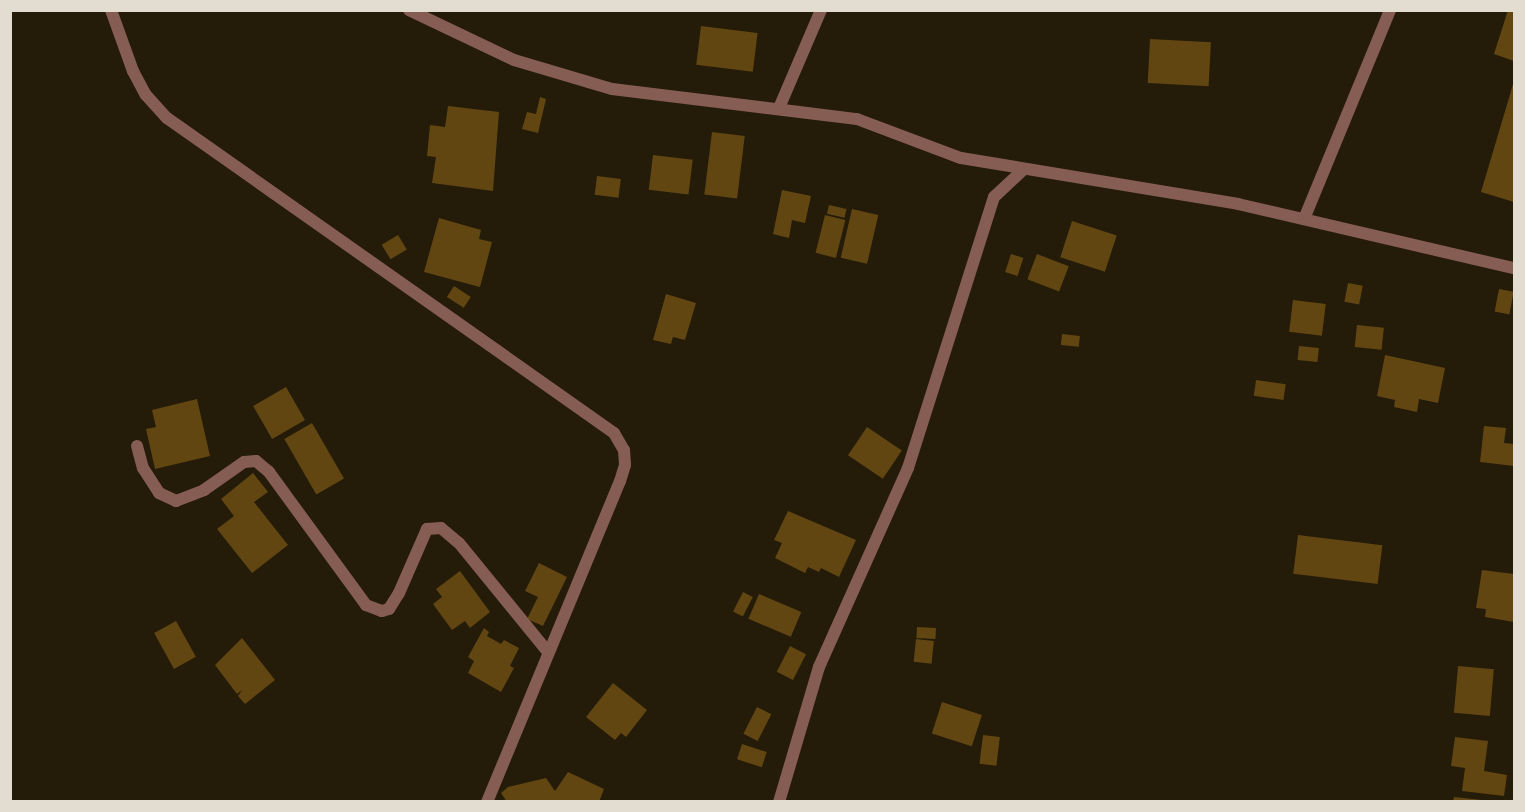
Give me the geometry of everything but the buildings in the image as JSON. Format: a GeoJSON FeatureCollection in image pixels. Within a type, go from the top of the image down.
{"type":"FeatureCollection","features":[{"type":"Feature","properties":{"kind":"street"},"geometry":{"type":"LineString","coordinates":[[111,10],[133,71],[146,95],[167,118],[614,432],[624,450],[625,465],[487,801]]}},
{"type":"Feature","properties":{"kind":"street"},"geometry":{"type":"LineString","coordinates":[[409,10],[514,60],[602,86],[660,97],[779,108],[857,119],[925,148],[1023,170],[1238,204],[1515,268]]}},
{"type":"Feature","properties":{"kind":"street"},"geometry":{"type":"LineString","coordinates":[[779,108],[821,10]]}},
{"type":"Feature","properties":{"kind":"street"},"geometry":{"type":"LineString","coordinates":[[1304,219],[1390,10]]}},
{"type":"Feature","properties":{"kind":"street"},"geometry":{"type":"LineString","coordinates":[[779,801],[819,667],[908,468],[994,198],[1023,170]]}},
{"type":"Feature","properties":{"kind":"street"},"geometry":{"type":"LineString","coordinates":[[137,446],[143,468],[159,493],[176,501],[204,490],[244,462],[256,461],[269,472],[366,605],[382,611],[389,609],[399,593],[427,529],[441,528],[459,543],[548,652]]}}]}
